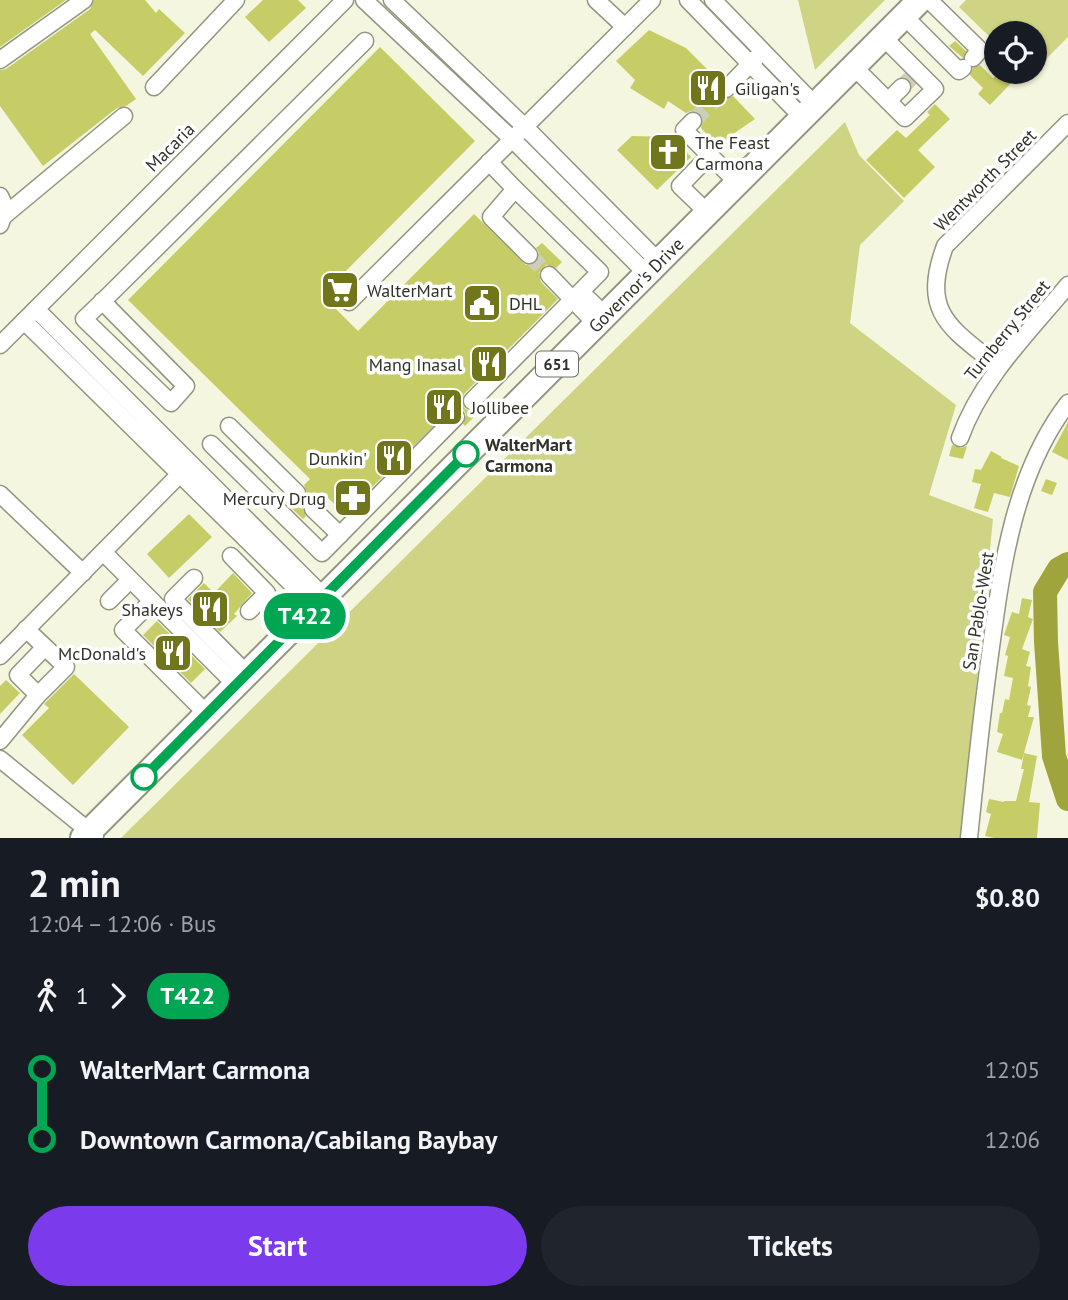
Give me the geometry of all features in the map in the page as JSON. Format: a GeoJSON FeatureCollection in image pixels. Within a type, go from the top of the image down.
{"type":"FeatureCollection","features":[{"type":"Feature","properties":{"kind":"highway","name":"Governor's Drive"},"geometry":{"type":"LineString","coordinates":[[90,836],[207,714],[912,8]]}},
{"type":"Feature","properties":{"kind":"street"},"geometry":{"type":"LineString","coordinates":[[0,60],[84,0]]}},
{"type":"Feature","properties":{"kind":"street"},"geometry":{"type":"LineString","coordinates":[[153,87],[236,0]]}},
{"type":"Feature","properties":{"kind":"street","name":"Macaria"},"geometry":{"type":"LineString","coordinates":[[0,345],[345,0]]}},
{"type":"Feature","properties":{"kind":"street"},"geometry":{"type":"LineString","coordinates":[[364,0],[653,268]]}},
{"type":"Feature","properties":{"kind":"street"},"geometry":{"type":"LineString","coordinates":[[392,0],[525,127],[653,268]]}},
{"type":"Feature","properties":{"kind":"street"},"geometry":{"type":"LineString","coordinates":[[596,0],[625,27]]}},
{"type":"Feature","properties":{"kind":"street"},"geometry":{"type":"LineString","coordinates":[[349,302],[652,0]]}},
{"type":"Feature","properties":{"kind":"street"},"geometry":{"type":"LineString","coordinates":[[688,0],[750,64],[809,112]]}},
{"type":"Feature","properties":{"kind":"street"},"geometry":{"type":"LineString","coordinates":[[713,0],[763,51],[809,112]]}},
{"type":"Feature","properties":{"kind":"street"},"geometry":{"type":"LineString","coordinates":[[912,8],[960,71],[980,50],[929,0]]}},
{"type":"Feature","properties":{"kind":"street"},"geometry":{"type":"LineString","coordinates":[[854,67],[905,118],[935,89],[911,79],[883,37]]}},
{"type":"Feature","properties":{"kind":"street"},"geometry":{"type":"LineString","coordinates":[[102,301],[186,386],[171,403],[84,319],[102,301],[365,41]]}},
{"type":"Feature","properties":{"kind":"street"},"geometry":{"type":"LineString","coordinates":[[726,89],[763,51]]}},
{"type":"Feature","properties":{"kind":"street"},"geometry":{"type":"LineString","coordinates":[[888,101],[911,79]]}},
{"type":"Feature","properties":{"kind":"street"},"geometry":{"type":"LineString","coordinates":[[3,220],[124,116]]}},
{"type":"Feature","properties":{"kind":"street"},"geometry":{"type":"LineString","coordinates":[[693,121],[684,130],[738,183]]}},
{"type":"Feature","properties":{"kind":"street","name":"Wentworth Street"},"geometry":{"type":"LineString","coordinates":[[999,367],[956,332],[944,318],[937,303],[937,269],[945,246],[1068,123]]}},
{"type":"Feature","properties":{"kind":"street"},"geometry":{"type":"LineString","coordinates":[[708,213],[680,186],[710,155]]}},
{"type":"Feature","properties":{"kind":"street"},"geometry":{"type":"LineString","coordinates":[[472,401],[600,272],[489,162]]}},
{"type":"Feature","properties":{"kind":"street"},"geometry":{"type":"LineString","coordinates":[[515,189],[491,217],[529,255]]}},
{"type":"Feature","properties":{"kind":"street"},"geometry":{"type":"LineString","coordinates":[[0,196],[5,203],[3,220]]}},
{"type":"Feature","properties":{"kind":"street"},"geometry":{"type":"LineString","coordinates":[[549,275],[577,296],[601,320]]}},
{"type":"Feature","properties":{"kind":"street","name":"Turnberry Street"},"geometry":{"type":"LineString","coordinates":[[960,439],[974,405],[999,367],[1068,285]]}},
{"type":"Feature","properties":{"kind":"street"},"geometry":{"type":"LineString","coordinates":[[36,309],[185,469]]}},
{"type":"Feature","properties":{"kind":"street"},"geometry":{"type":"LineString","coordinates":[[24,321],[185,469],[319,602]]}},
{"type":"Feature","properties":{"kind":"street","name":"San Pablo-West"},"geometry":{"type":"LineString","coordinates":[[969,838],[995,620],[1010,533],[1041,443],[1068,403]]}},
{"type":"Feature","properties":{"kind":"street"},"geometry":{"type":"LineString","coordinates":[[211,444],[322,553],[456,417]]}},
{"type":"Feature","properties":{"kind":"street"},"geometry":{"type":"LineString","coordinates":[[229,426],[296,493]]}},
{"type":"Feature","properties":{"kind":"street"},"geometry":{"type":"LineString","coordinates":[[231,463],[249,445]]}},
{"type":"Feature","properties":{"kind":"street"},"geometry":{"type":"LineString","coordinates":[[0,656],[185,469]]}},
{"type":"Feature","properties":{"kind":"street"},"geometry":{"type":"LineString","coordinates":[[0,494],[83,573]]}},
{"type":"Feature","properties":{"kind":"street"},"geometry":{"type":"LineString","coordinates":[[313,509],[340,535]]}},
{"type":"Feature","properties":{"kind":"street"},"geometry":{"type":"LineString","coordinates":[[103,552],[152,601],[242,680]]}},
{"type":"Feature","properties":{"kind":"street"},"geometry":{"type":"LineString","coordinates":[[232,556],[267,593],[249,611]]}},
{"type":"Feature","properties":{"kind":"street"},"geometry":{"type":"LineString","coordinates":[[194,578],[173,599],[242,680]]}},
{"type":"Feature","properties":{"kind":"street"},"geometry":{"type":"LineString","coordinates":[[109,601],[130,579]]}},
{"type":"Feature","properties":{"kind":"street"},"geometry":{"type":"LineString","coordinates":[[152,601],[124,629],[207,714]]}},
{"type":"Feature","properties":{"kind":"street"},"geometry":{"type":"LineString","coordinates":[[0,741],[38,695],[66,667],[26,629]]}},
{"type":"Feature","properties":{"kind":"street"},"geometry":{"type":"LineString","coordinates":[[38,695],[18,675],[45,647]]}},
{"type":"Feature","properties":{"kind":"street"},"geometry":{"type":"LineString","coordinates":[[0,759],[90,836]]}},
{"type":"Feature","properties":{"kind":"green space"},"geometry":{"type":"Polygon","coordinates":[[[798,0],[885,0],[815,70],[798,0]]]}},
{"type":"Feature","properties":{"kind":"green space"},"geometry":{"type":"Polygon","coordinates":[[[966,0],[1068,0],[1068,37],[1047,58],[1047,21],[984,21],[984,31],[959,7],[966,0]]]}},
{"type":"Feature","properties":{"kind":"green space"},"geometry":{"type":"Polygon","coordinates":[[[845,122],[859,155],[904,201],[860,245],[850,323],[956,405],[929,495],[993,519],[961,838],[121,838],[845,122]]]}},
{"type":"Feature","properties":{"kind":"building"},"geometry":{"type":"Polygon","coordinates":[[[0,0],[66,0],[0,47],[0,0]]]}},
{"type":"Feature","properties":{"kind":"building"},"geometry":{"type":"Polygon","coordinates":[[[94,0],[145,0],[156,13],[159,9],[185,33],[143,76],[95,30],[90,34],[136,99],[117,108],[43,166],[0,106],[0,70],[6,69],[90,9],[94,0]]]}},
{"type":"Feature","properties":{"kind":"building"},"geometry":{"type":"Polygon","coordinates":[[[263,0],[298,0],[306,8],[269,42],[245,17],[263,0]]]}},
{"type":"Feature","properties":{"kind":"building"},"geometry":{"type":"Polygon","coordinates":[[[649,30],[686,48],[719,81],[716,87],[718,96],[724,99],[733,96],[755,119],[717,145],[701,128],[703,119],[700,113],[686,113],[668,101],[664,109],[630,88],[635,80],[616,61],[649,30]]]}},
{"type":"Feature","properties":{"kind":"building"},"geometry":{"type":"Polygon","coordinates":[[[955,41],[966,51],[963,58],[949,46],[955,41]]]}},
{"type":"Feature","properties":{"kind":"building"},"geometry":{"type":"Polygon","coordinates":[[[380,47],[475,141],[322,295],[358,331],[474,214],[526,265],[537,262],[539,253],[536,248],[542,243],[562,262],[556,268],[546,265],[539,273],[541,282],[558,299],[464,394],[462,403],[465,409],[481,410],[465,426],[464,410],[453,407],[345,514],[326,496],[320,501],[306,501],[303,507],[306,516],[303,519],[286,503],[289,500],[295,503],[304,501],[307,495],[304,485],[310,479],[128,300],[380,47]]]}},
{"type":"Feature","properties":{"kind":"building"},"geometry":{"type":"Polygon","coordinates":[[[980,65],[984,69],[984,84],[1010,84],[990,105],[978,94],[983,88],[970,75],[973,68],[980,65]]]}},
{"type":"Feature","properties":{"kind":"building"},"geometry":{"type":"Polygon","coordinates":[[[935,104],[950,119],[918,150],[935,167],[904,198],[866,160],[897,130],[906,138],[930,115],[927,112],[935,104]]]}},
{"type":"Feature","properties":{"kind":"building"},"geometry":{"type":"Polygon","coordinates":[[[632,136],[672,137],[691,157],[657,190],[617,150],[632,136]]]}},
{"type":"Feature","properties":{"kind":"building"},"geometry":{"type":"Polygon","coordinates":[[[1068,422],[1068,460],[1052,452],[1068,422]]]}},
{"type":"Feature","properties":{"kind":"building"},"geometry":{"type":"Polygon","coordinates":[[[952,445],[961,448],[967,446],[963,459],[949,456],[952,445]]]}},
{"type":"Feature","properties":{"kind":"building"},"geometry":{"type":"Polygon","coordinates":[[[991,451],[1019,466],[1010,497],[994,493],[988,512],[974,508],[981,484],[972,482],[975,469],[981,470],[991,451]]]}},
{"type":"Feature","properties":{"kind":"building"},"geometry":{"type":"Polygon","coordinates":[[[1046,479],[1057,483],[1052,495],[1041,491],[1046,479]]]}},
{"type":"Feature","properties":{"kind":"building"},"geometry":{"type":"Polygon","coordinates":[[[189,514],[212,537],[169,578],[147,554],[189,514]]]}},
{"type":"Feature","properties":{"kind":"building"},"geometry":{"type":"Polygon","coordinates":[[[233,573],[252,593],[234,614],[237,616],[220,632],[188,599],[204,583],[214,593],[233,573]]]}},
{"type":"Feature","properties":{"kind":"building"},"geometry":{"type":"Polygon","coordinates":[[[1022,598],[1032,600],[1028,617],[1033,619],[1022,649],[1030,652],[1026,666],[1031,667],[1027,705],[1031,706],[1028,717],[1034,717],[1022,760],[997,752],[1003,734],[997,732],[1000,713],[1005,699],[1009,700],[1013,678],[1004,676],[1008,656],[1005,655],[1010,637],[1004,635],[1012,612],[1019,614],[1022,598]]]}},
{"type":"Feature","properties":{"kind":"building","name":"McDonald's"},"geometry":{"type":"Polygon","coordinates":[[[157,621],[205,669],[191,683],[143,635],[157,621]]]}},
{"type":"Feature","properties":{"kind":"building"},"geometry":{"type":"Polygon","coordinates":[[[74,674],[129,727],[73,785],[22,735],[49,708],[44,704],[74,674]]]}},
{"type":"Feature","properties":{"kind":"building"},"geometry":{"type":"Polygon","coordinates":[[[6,680],[20,693],[0,714],[0,686],[6,680]]]}},
{"type":"Feature","properties":{"kind":"building"},"geometry":{"type":"Polygon","coordinates":[[[1024,753],[1037,756],[1029,802],[1040,803],[1037,838],[985,836],[991,814],[986,812],[989,799],[1016,801],[1024,769],[1021,769],[1024,753]]]}},
{"type":"Feature","properties":{"kind":"waterway"},"geometry":{"type":"LineString","coordinates":[[1068,564],[1059,569],[1045,592],[1054,756],[1068,799]]}},
{"type":"Feature","properties":{"kind":"tunnel"},"geometry":{"type":"LineString","coordinates":[[902,87],[912,77]]}},
{"type":"Feature","properties":{"kind":"tunnel"},"geometry":{"type":"LineString","coordinates":[[693,121],[726,89]]}},
{"type":"Feature","properties":{"kind":"tunnel"},"geometry":{"type":"LineString","coordinates":[[529,255],[549,275]]}},
{"type":"Feature","properties":{"kind":"bus line","name":"T422"},"geometry":{"type":"LineString","coordinates":[[144,777],[466,454]]}},
{"type":"Feature","properties":{"kind":"place","name":"Giligan's"},"geometry":{"type":"Point","coordinates":[708,88]}},
{"type":"Feature","properties":{"kind":"place","name":"The Feast Carmona"},"geometry":{"type":"Point","coordinates":[668,152]}},
{"type":"Feature","properties":{"kind":"place","name":"WalterMart"},"geometry":{"type":"Point","coordinates":[340,290]}},
{"type":"Feature","properties":{"kind":"place","name":"DHL"},"geometry":{"type":"Point","coordinates":[482,303]}},
{"type":"Feature","properties":{"kind":"place","name":"Mang Inasal"},"geometry":{"type":"Point","coordinates":[489,364]}},
{"type":"Feature","properties":{"kind":"place","name":"Jollibee"},"geometry":{"type":"Point","coordinates":[444,407]}},
{"type":"Feature","properties":{"kind":"place","name":"WalterMart Carmona"},"geometry":{"type":"Point","coordinates":[466,454]}},
{"type":"Feature","properties":{"kind":"place","name":"Dunkin'"},"geometry":{"type":"Point","coordinates":[394,458]}},
{"type":"Feature","properties":{"kind":"place","name":"Mercury Drug"},"geometry":{"type":"Point","coordinates":[353,498]}},
{"type":"Feature","properties":{"kind":"place","name":"Shakeys"},"geometry":{"type":"Point","coordinates":[210,609]}},
{"type":"Feature","properties":{"kind":"place","name":"McDonald's"},"geometry":{"type":"Point","coordinates":[173,653]}}]}
